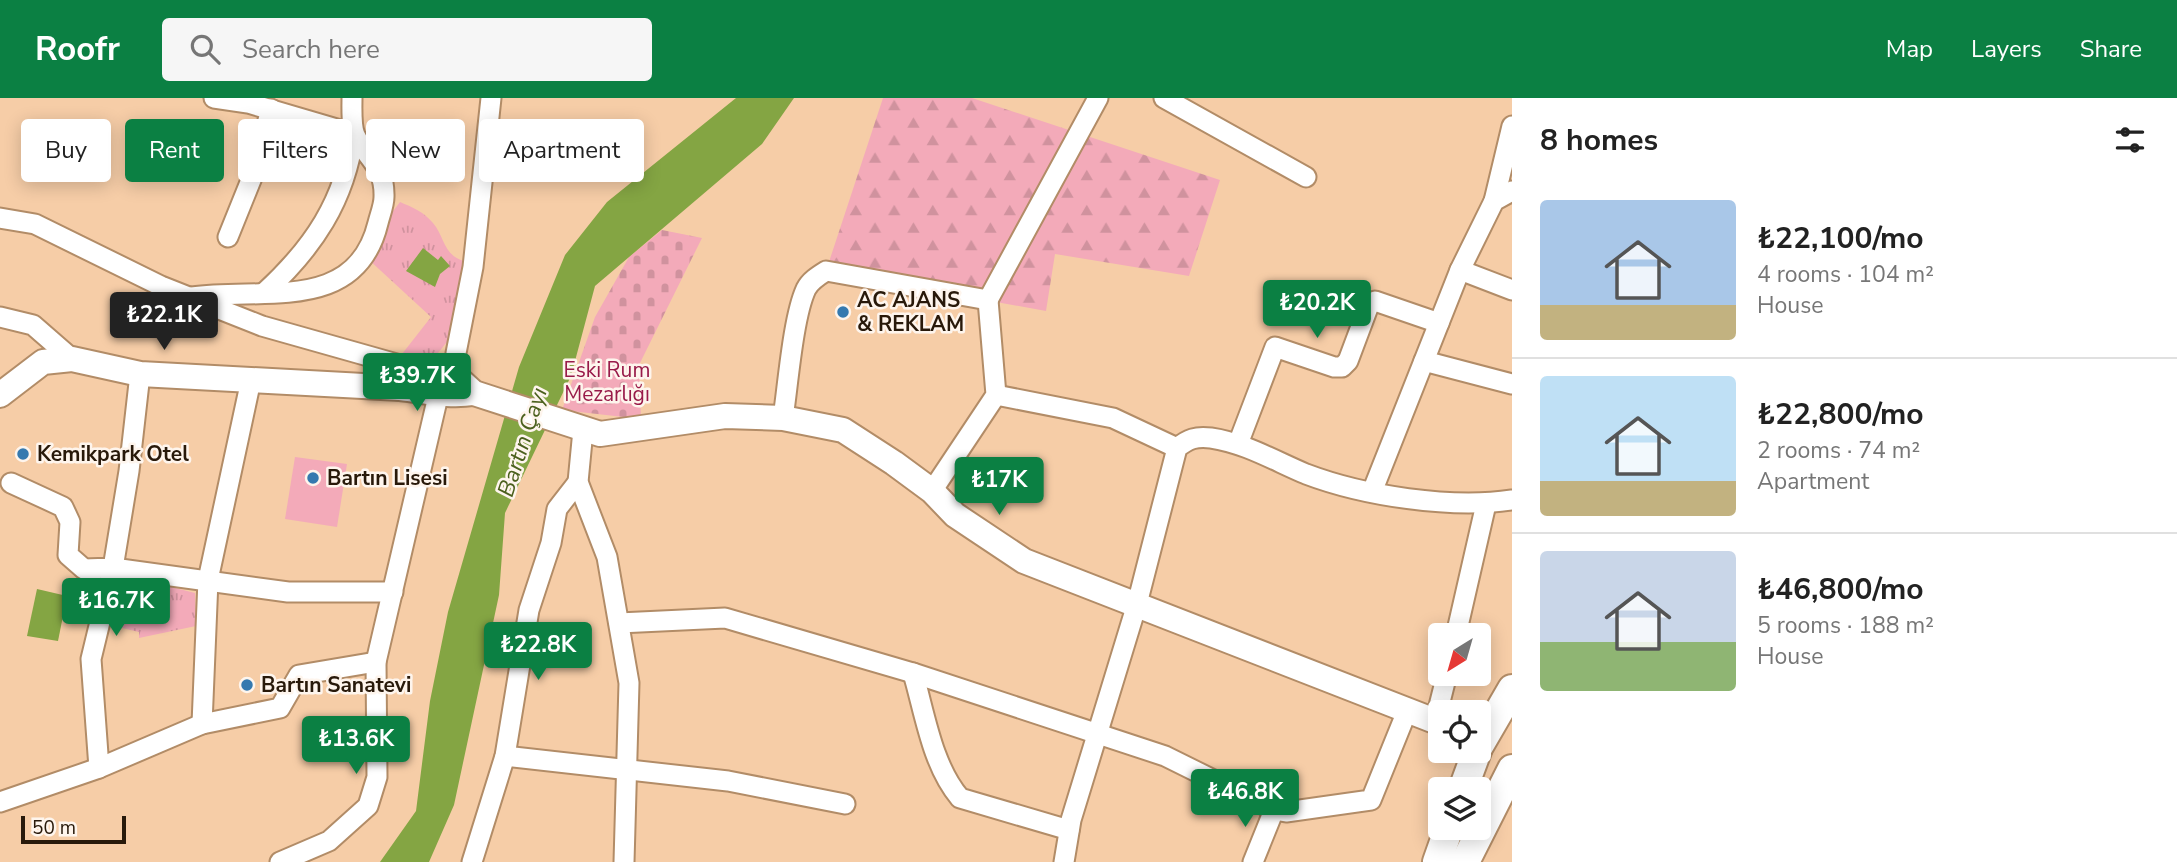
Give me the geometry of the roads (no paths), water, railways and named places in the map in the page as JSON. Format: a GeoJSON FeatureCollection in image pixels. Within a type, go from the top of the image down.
{"type":"FeatureCollection","features":[{"type":"Feature","properties":{"kind":"highway"},"geometry":{"type":"LineString","coordinates":[[1491,724],[1512,689]]}},
{"type":"Feature","properties":{"kind":"highway"},"geometry":{"type":"LineString","coordinates":[[1491,747],[1512,753]]}},
{"type":"Feature","properties":{"kind":"highway"},"geometry":{"type":"LineString","coordinates":[[1465,862],[1512,769]]}},
{"type":"Feature","properties":{"kind":"highway"},"geometry":{"type":"LineString","coordinates":[[1437,862],[1445,840]]}},
{"type":"Feature","properties":{"kind":"main road"},"geometry":{"type":"LineString","coordinates":[[0,395],[45,351],[140,374],[400,388],[450,385],[600,435],[725,416],[783,418],[843,430],[864,441],[932,491],[955,515],[1024,561],[1428,718]]}},
{"type":"Feature","properties":{"kind":"street"},"geometry":{"type":"LineString","coordinates":[[188,297],[226,292],[264,293],[324,288],[357,267],[373,241],[384,197],[377,163],[354,134],[271,109],[215,98]]}},
{"type":"Feature","properties":{"kind":"street"},"geometry":{"type":"LineString","coordinates":[[264,293],[306,251],[329,218],[345,180],[354,134],[352,98]]}},
{"type":"Feature","properties":{"kind":"street"},"geometry":{"type":"LineString","coordinates":[[280,862],[329,841],[368,806],[377,777],[376,662],[450,385],[473,267],[491,98]]}},
{"type":"Feature","properties":{"kind":"street"},"geometry":{"type":"LineString","coordinates":[[932,491],[996,395],[988,300],[1098,98]]}},
{"type":"Feature","properties":{"kind":"street"},"geometry":{"type":"LineString","coordinates":[[1164,98],[1306,177]]}},
{"type":"Feature","properties":{"kind":"street"},"geometry":{"type":"LineString","coordinates":[[228,237],[255,170],[271,109]]}},
{"type":"Feature","properties":{"kind":"street"},"geometry":{"type":"LineString","coordinates":[[1372,492],[1460,270],[1494,201],[1512,126]]}},
{"type":"Feature","properties":{"kind":"street"},"geometry":{"type":"LineString","coordinates":[[1494,201],[1512,191]]}},
{"type":"Feature","properties":{"kind":"street"},"geometry":{"type":"LineString","coordinates":[[0,218],[36,224],[188,297],[262,326],[450,385]]}},
{"type":"Feature","properties":{"kind":"street"},"geometry":{"type":"LineString","coordinates":[[1460,270],[1512,290]]}},
{"type":"Feature","properties":{"kind":"street"},"geometry":{"type":"LineString","coordinates":[[783,418],[806,289],[826,271],[988,300]]}},
{"type":"Feature","properties":{"kind":"street"},"geometry":{"type":"LineString","coordinates":[[1238,444],[1275,347],[1334,367],[1342,366],[1348,361],[1369,304],[1375,301],[1439,323]]}},
{"type":"Feature","properties":{"kind":"street"},"geometry":{"type":"LineString","coordinates":[[0,317],[33,325],[45,351]]}},
{"type":"Feature","properties":{"kind":"street"},"geometry":{"type":"LineString","coordinates":[[1424,361],[1512,384]]}},
{"type":"Feature","properties":{"kind":"street"},"geometry":{"type":"LineString","coordinates":[[99,768],[91,659],[113,568],[130,471],[140,374]]}},
{"type":"Feature","properties":{"kind":"street"},"geometry":{"type":"LineString","coordinates":[[202,724],[208,580],[251,380]]}},
{"type":"Feature","properties":{"kind":"street"},"geometry":{"type":"LineString","coordinates":[[996,395],[1113,418],[1177,448]]}},
{"type":"Feature","properties":{"kind":"street"},"geometry":{"type":"LineString","coordinates":[[577,429],[578,482],[607,557],[629,683],[624,862]]}},
{"type":"Feature","properties":{"kind":"street"},"geometry":{"type":"LineString","coordinates":[[1064,862],[1069,830],[1138,604],[1177,448],[1198,437],[1238,444],[1309,475],[1372,492],[1486,504],[1512,500]]}},
{"type":"Feature","properties":{"kind":"street"},"geometry":{"type":"LineString","coordinates":[[472,862],[505,756],[529,610],[551,543],[557,509],[578,482]]}},
{"type":"Feature","properties":{"kind":"street"},"geometry":{"type":"LineString","coordinates":[[10,483],[63,507],[70,522],[68,555],[84,569],[113,568],[288,592],[393,592]]}},
{"type":"Feature","properties":{"kind":"street"},"geometry":{"type":"LineString","coordinates":[[1459,623],[1486,504]]}},
{"type":"Feature","properties":{"kind":"street"},"geometry":{"type":"LineString","coordinates":[[619,622],[725,618],[914,673],[1165,756],[1274,810],[1297,812],[1371,800],[1407,711]]}},
{"type":"Feature","properties":{"kind":"street"},"geometry":{"type":"LineString","coordinates":[[0,802],[99,768],[202,724],[280,708],[299,676],[376,662]]}},
{"type":"Feature","properties":{"kind":"street"},"geometry":{"type":"LineString","coordinates":[[914,673],[937,755],[952,789],[960,798],[1069,830]]}},
{"type":"Feature","properties":{"kind":"street"},"geometry":{"type":"LineString","coordinates":[[505,756],[728,781],[845,804]]}},
{"type":"Feature","properties":{"kind":"street"},"geometry":{"type":"LineString","coordinates":[[1253,862],[1274,810]]}},
{"type":"Feature","properties":{"kind":"water","name":"Bartın Çayı"},"geometry":{"type":"Polygon","coordinates":[[[736,98],[794,98],[762,144],[595,286],[571,376],[505,513],[499,595],[454,805],[429,862],[380,862],[416,811],[430,701],[448,612],[519,367],[565,255],[607,202],[632,182],[644,182],[644,172],[736,98]]]}},
{"type":"Feature","properties":{"kind":"water"},"geometry":{"type":"Polygon","coordinates":[[[423,248],[438,260],[441,256],[450,266],[440,274],[435,287],[406,271],[423,248]]]}},
{"type":"Feature","properties":{"kind":"water"},"geometry":{"type":"Polygon","coordinates":[[[37,589],[67,596],[58,641],[27,636],[37,589]]]}},
{"type":"Feature","properties":{"kind":"place","name":"AC AJANS & REKLAM"},"geometry":{"type":"Point","coordinates":[843,312]}},
{"type":"Feature","properties":{"kind":"place","name":"Kemikpark Otel"},"geometry":{"type":"Point","coordinates":[23,454]}},
{"type":"Feature","properties":{"kind":"place","name":"Bartın Lisesi"},"geometry":{"type":"Point","coordinates":[313,478]}},
{"type":"Feature","properties":{"kind":"place","name":"Bartın Sanatevi"},"geometry":{"type":"Point","coordinates":[247,685]}},
{"type":"Feature","properties":{"kind":"park label","name":"Eski Rum Mezarlığı"},"geometry":{"type":"Point","coordinates":[607,382]}}]}
